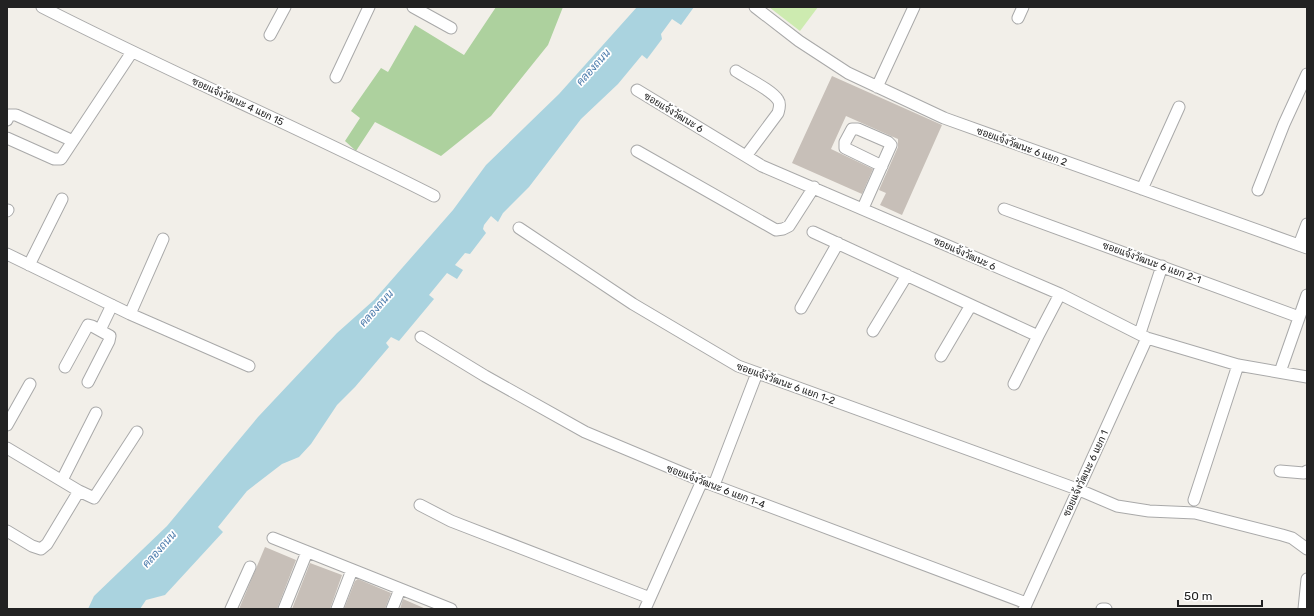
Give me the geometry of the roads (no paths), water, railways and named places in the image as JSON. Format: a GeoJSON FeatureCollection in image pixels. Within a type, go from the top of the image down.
{"type":"FeatureCollection","features":[{"type":"Feature","properties":{"kind":"street","name":"ซอยแจ้งวัฒนะ 4 แยก 15"},"geometry":{"type":"LineString","coordinates":[[42,7],[132,52],[343,150],[434,196]]}},
{"type":"Feature","properties":{"kind":"street"},"geometry":{"type":"LineString","coordinates":[[270,35],[285,7]]}},
{"type":"Feature","properties":{"kind":"street"},"geometry":{"type":"LineString","coordinates":[[336,77],[369,7]]}},
{"type":"Feature","properties":{"kind":"street"},"geometry":{"type":"LineString","coordinates":[[413,7],[451,28]]}},
{"type":"Feature","properties":{"kind":"street","name":"ซอยแจ้งวัฒนะ 6 แยก 2"},"geometry":{"type":"LineString","coordinates":[[756,7],[798,41],[848,73],[877,88],[944,118],[1303,246]]}},
{"type":"Feature","properties":{"kind":"street"},"geometry":{"type":"LineString","coordinates":[[877,88],[914,7]]}},
{"type":"Feature","properties":{"kind":"street"},"geometry":{"type":"LineString","coordinates":[[1018,18],[1024,7]]}},
{"type":"Feature","properties":{"kind":"street"},"geometry":{"type":"LineString","coordinates":[[7,138],[58,160],[64,156],[132,52]]}},
{"type":"Feature","properties":{"kind":"street"},"geometry":{"type":"LineString","coordinates":[[736,71],[768,92],[778,100],[780,104],[778,112],[746,156]]}},
{"type":"Feature","properties":{"kind":"street"},"geometry":{"type":"LineString","coordinates":[[1258,190],[1284,124],[1307,74]]}},
{"type":"Feature","properties":{"kind":"street","name":"ซอยแจ้งวัฒนะ 6"},"geometry":{"type":"LineString","coordinates":[[638,90],[762,166],[863,208],[1060,294],[1143,335],[1238,365],[1307,377]]}},
{"type":"Feature","properties":{"kind":"street"},"geometry":{"type":"LineString","coordinates":[[1142,188],[1179,106]]}},
{"type":"Feature","properties":{"kind":"street"},"geometry":{"type":"LineString","coordinates":[[7,120],[9,115],[16,115],[73,141]]}},
{"type":"Feature","properties":{"kind":"street"},"geometry":{"type":"LineString","coordinates":[[637,151],[776,230],[789,226],[814,187]]}},
{"type":"Feature","properties":{"kind":"street"},"geometry":{"type":"LineString","coordinates":[[863,208],[882,166]]}},
{"type":"Feature","properties":{"kind":"street"},"geometry":{"type":"LineString","coordinates":[[29,265],[62,199]]}},
{"type":"Feature","properties":{"kind":"street","name":"ซอยแจ้งวัฒนะ 6 แยก 2-1"},"geometry":{"type":"LineString","coordinates":[[1004,209],[1299,317]]}},
{"type":"Feature","properties":{"kind":"street"},"geometry":{"type":"LineString","coordinates":[[1303,246],[1307,224]]}},
{"type":"Feature","properties":{"kind":"street","name":"ซอยแจ้งวัฒนะ 6 แยก 1-2"},"geometry":{"type":"LineString","coordinates":[[519,228],[674,329],[738,366],[1077,489],[1117,506],[1149,511],[1195,513],[1292,538],[1307,549]]}},
{"type":"Feature","properties":{"kind":"street"},"geometry":{"type":"LineString","coordinates":[[813,232],[1038,336]]}},
{"type":"Feature","properties":{"kind":"street"},"geometry":{"type":"LineString","coordinates":[[130,314],[163,239]]}},
{"type":"Feature","properties":{"kind":"street"},"geometry":{"type":"LineString","coordinates":[[801,308],[838,243]]}},
{"type":"Feature","properties":{"kind":"street"},"geometry":{"type":"LineString","coordinates":[[7,254],[130,314],[249,366]]}},
{"type":"Feature","properties":{"kind":"street","name":"ซอยแจ้งวัฒนะ 6 แยก 1"},"geometry":{"type":"LineString","coordinates":[[1025,606],[1143,335],[1162,266]]}},
{"type":"Feature","properties":{"kind":"street"},"geometry":{"type":"LineString","coordinates":[[873,331],[907,275]]}},
{"type":"Feature","properties":{"kind":"street"},"geometry":{"type":"LineString","coordinates":[[1014,384],[1060,294]]}},
{"type":"Feature","properties":{"kind":"street"},"geometry":{"type":"LineString","coordinates":[[1280,372],[1307,295]]}},
{"type":"Feature","properties":{"kind":"street"},"geometry":{"type":"LineString","coordinates":[[100,330],[112,305]]}},
{"type":"Feature","properties":{"kind":"street"},"geometry":{"type":"LineString","coordinates":[[941,356],[971,305]]}},
{"type":"Feature","properties":{"kind":"street"},"geometry":{"type":"LineString","coordinates":[[65,367],[88,325],[110,336],[109,341],[88,382]]}},
{"type":"Feature","properties":{"kind":"street","name":"ซอยแจ้งวัฒนะ 6 แยก 1-4"},"geometry":{"type":"LineString","coordinates":[[421,337],[485,376],[586,432],[702,481],[1025,606]]}},
{"type":"Feature","properties":{"kind":"street"},"geometry":{"type":"LineString","coordinates":[[1194,500],[1238,365]]}},
{"type":"Feature","properties":{"kind":"street"},"geometry":{"type":"LineString","coordinates":[[714,485],[757,373]]}},
{"type":"Feature","properties":{"kind":"street"},"geometry":{"type":"LineString","coordinates":[[7,425],[30,384]]}},
{"type":"Feature","properties":{"kind":"street"},"geometry":{"type":"LineString","coordinates":[[62,480],[96,413]]}},
{"type":"Feature","properties":{"kind":"street"},"geometry":{"type":"LineString","coordinates":[[7,448],[79,491],[94,498],[137,432]]}},
{"type":"Feature","properties":{"kind":"street"},"geometry":{"type":"LineString","coordinates":[[1280,471],[1304,473],[1307,471]]}},
{"type":"Feature","properties":{"kind":"street"},"geometry":{"type":"LineString","coordinates":[[645,609],[702,481]]}},
{"type":"Feature","properties":{"kind":"street"},"geometry":{"type":"LineString","coordinates":[[7,531],[32,546],[41,549],[47,544],[79,491]]}},
{"type":"Feature","properties":{"kind":"street"},"geometry":{"type":"LineString","coordinates":[[420,505],[451,521],[650,598]]}},
{"type":"Feature","properties":{"kind":"street"},"geometry":{"type":"LineString","coordinates":[[273,538],[449,609]]}},
{"type":"Feature","properties":{"kind":"street"},"geometry":{"type":"LineString","coordinates":[[284,609],[307,552]]}},
{"type":"Feature","properties":{"kind":"street"},"geometry":{"type":"LineString","coordinates":[[231,609],[250,567]]}},
{"type":"Feature","properties":{"kind":"street"},"geometry":{"type":"LineString","coordinates":[[337,609],[352,570]]}},
{"type":"Feature","properties":{"kind":"street"},"geometry":{"type":"LineString","coordinates":[[1304,609],[1307,579]]}},
{"type":"Feature","properties":{"kind":"street"},"geometry":{"type":"LineString","coordinates":[[392,609],[400,589]]}},
{"type":"Feature","properties":{"kind":"water","name":"คลองถนน"},"geometry":{"type":"Polygon","coordinates":[[[637,7],[694,7],[681,25],[672,19],[661,34],[662,39],[647,59],[642,55],[618,84],[581,119],[529,187],[503,213],[498,222],[491,216],[484,225],[483,229],[486,233],[470,254],[465,253],[455,265],[463,270],[457,279],[447,273],[429,295],[434,299],[399,341],[391,337],[386,343],[389,347],[355,387],[337,405],[311,444],[299,457],[282,464],[247,491],[218,527],[223,532],[165,595],[146,600],[140,609],[88,609],[94,596],[167,526],[258,417],[337,333],[374,300],[453,210],[486,165],[559,94],[637,7]]]}}]}
